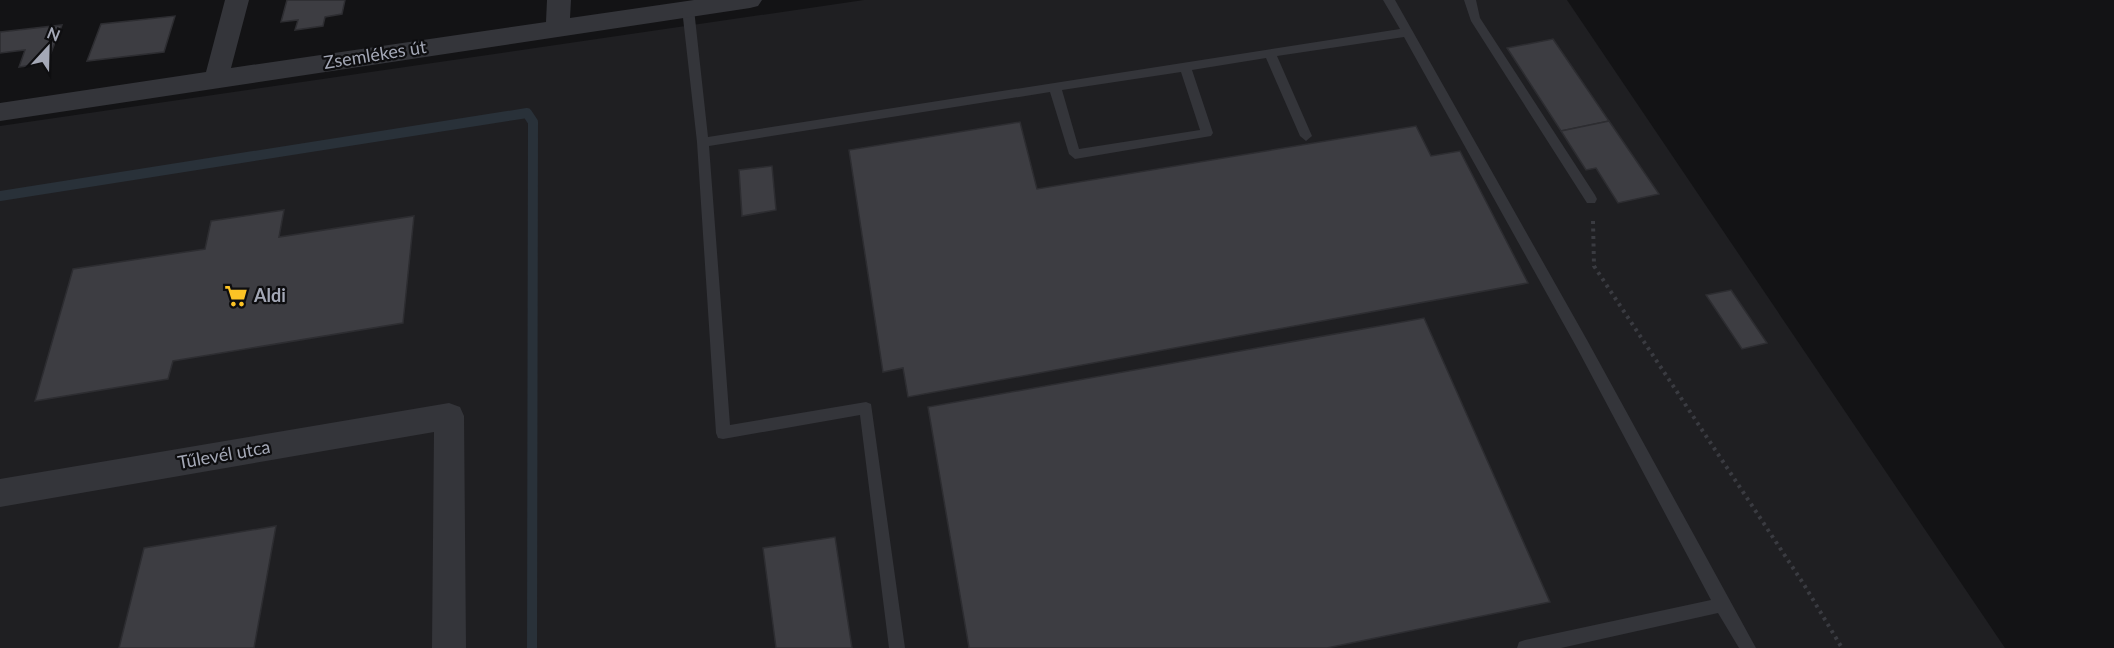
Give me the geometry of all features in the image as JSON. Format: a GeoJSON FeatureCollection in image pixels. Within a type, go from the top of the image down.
{"type":"FeatureCollection","features":[{"type":"Feature","properties":{"kind":"street"},"geometry":{"type":"LineString","coordinates":[[216,80],[237,0]]}},
{"type":"Feature","properties":{"kind":"street"},"geometry":{"type":"LineString","coordinates":[[558,28],[559,0]]}},
{"type":"Feature","properties":{"kind":"street","name":"Zsemlékes út"},"geometry":{"type":"LineString","coordinates":[[0,112],[750,0]]}},
{"type":"Feature","properties":{"kind":"street","name":"Tűlevél utca"},"geometry":{"type":"LineString","coordinates":[[0,493],[449,416],[449,648]]}},
{"type":"Feature","properties":{"kind":"lane"},"geometry":{"type":"LineString","coordinates":[[1389,0],[1576,333],[1722,605],[1748,648]]}},
{"type":"Feature","properties":{"kind":"lane"},"geometry":{"type":"LineString","coordinates":[[1470,0],[1475,18],[1591,199]]}},
{"type":"Feature","properties":{"kind":"lane"},"geometry":{"type":"LineString","coordinates":[[688,9],[703,142],[723,433],[866,408],[897,648]]}},
{"type":"Feature","properties":{"kind":"lane"},"geometry":{"type":"LineString","coordinates":[[703,142],[1407,32]]}},
{"type":"Feature","properties":{"kind":"lane"},"geometry":{"type":"LineString","coordinates":[[1270,54],[1306,136]]}},
{"type":"Feature","properties":{"kind":"lane"},"geometry":{"type":"LineString","coordinates":[[1055,88],[1075,154],[1207,133],[1185,67]]}},
{"type":"Feature","properties":{"kind":"lane"},"geometry":{"type":"LineString","coordinates":[[1525,648],[1722,605]]}},
{"type":"Feature","properties":{"kind":"path"},"geometry":{"type":"LineString","coordinates":[[1591,199],[1594,266],[1803,583],[1842,648]]}},
{"type":"Feature","properties":{"kind":"shaded area"},"geometry":{"type":"Polygon","coordinates":[[[864,0],[1567,0],[2005,648],[0,648],[0,126],[864,0]]]}},
{"type":"Feature","properties":{"kind":"building"},"geometry":{"type":"Polygon","coordinates":[[[287,0],[345,0],[342,14],[325,17],[323,26],[295,30],[298,20],[281,22],[287,0]]]}},
{"type":"Feature","properties":{"kind":"building"},"geometry":{"type":"Polygon","coordinates":[[[175,16],[164,52],[87,61],[101,24],[175,16]]]}},
{"type":"Feature","properties":{"kind":"building"},"geometry":{"type":"Polygon","coordinates":[[[62,25],[47,63],[19,67],[25,50],[0,53],[0,32],[62,25]]]}},
{"type":"Feature","properties":{"kind":"building"},"geometry":{"type":"Polygon","coordinates":[[[1553,39],[1609,121],[1561,131],[1507,48],[1553,39]]]}},
{"type":"Feature","properties":{"kind":"building"},"geometry":{"type":"Polygon","coordinates":[[[1609,121],[1659,194],[1618,203],[1596,168],[1586,170],[1561,131],[1609,121]]]}},
{"type":"Feature","properties":{"kind":"building"},"geometry":{"type":"Polygon","coordinates":[[[1020,122],[1037,189],[1416,126],[1431,156],[1460,151],[1528,283],[908,397],[903,368],[883,372],[849,150],[1020,122]]]}},
{"type":"Feature","properties":{"kind":"building"},"geometry":{"type":"Polygon","coordinates":[[[772,166],[776,210],[742,216],[739,170],[772,166]]]}},
{"type":"Feature","properties":{"kind":"building","name":"Aldi"},"geometry":{"type":"Polygon","coordinates":[[[284,210],[279,237],[414,216],[403,323],[173,361],[168,379],[35,401],[73,269],[205,249],[211,221],[284,210]]]}},
{"type":"Feature","properties":{"kind":"building"},"geometry":{"type":"Polygon","coordinates":[[[1731,290],[1767,343],[1742,349],[1706,295],[1731,290]]]}},
{"type":"Feature","properties":{"kind":"building"},"geometry":{"type":"Polygon","coordinates":[[[1424,318],[1550,602],[1327,648],[969,648],[928,407],[1424,318]]]}},
{"type":"Feature","properties":{"kind":"building"},"geometry":{"type":"Polygon","coordinates":[[[276,526],[254,648],[119,648],[144,548],[276,526]]]}},
{"type":"Feature","properties":{"kind":"building"},"geometry":{"type":"Polygon","coordinates":[[[835,537],[852,648],[776,648],[763,548],[835,537]]]}},
{"type":"Feature","properties":{"kind":"waterway"},"geometry":{"type":"LineString","coordinates":[[0,196],[527,113],[533,122],[532,648]]}},
{"type":"Feature","properties":{"kind":"place","name":"Aldi"},"geometry":{"type":"Point","coordinates":[236,296]}}]}
